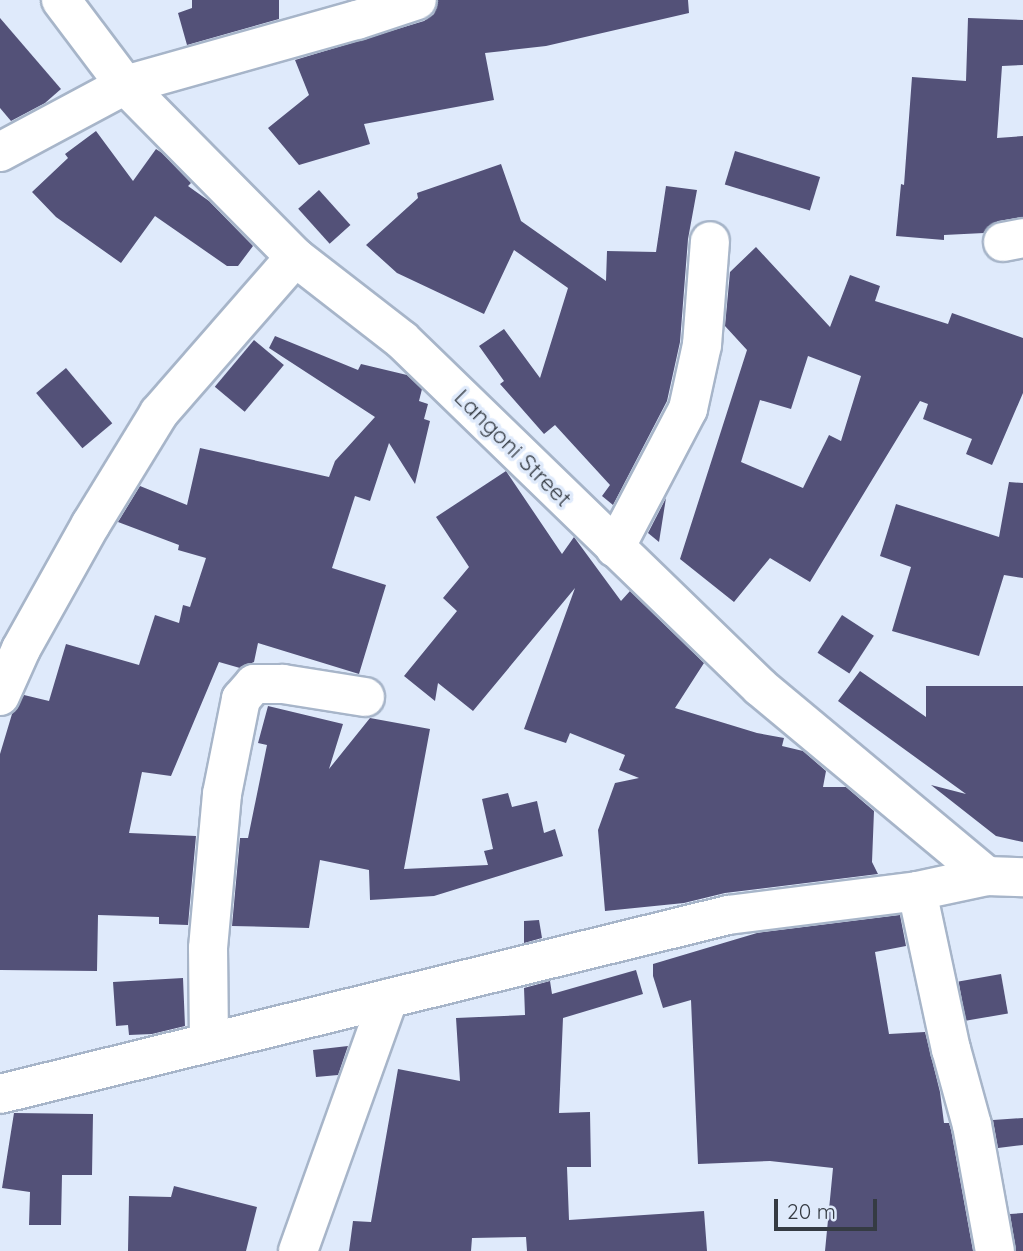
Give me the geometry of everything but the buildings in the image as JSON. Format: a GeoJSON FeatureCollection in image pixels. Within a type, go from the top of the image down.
{"type":"FeatureCollection","features":[{"type":"Feature","properties":{"kind":"street","name":"Langoni Street"},"geometry":{"type":"LineString","coordinates":[[61,0],[125,85],[295,257],[402,340],[760,687],[1005,876]]}},
{"type":"Feature","properties":{"kind":"street"},"geometry":{"type":"LineString","coordinates":[[0,152],[125,85],[355,10],[417,0]]}},
{"type":"Feature","properties":{"kind":"street"},"geometry":{"type":"LineString","coordinates":[[615,548],[688,409],[702,345],[710,241]]}},
{"type":"Feature","properties":{"kind":"street"},"geometry":{"type":"LineString","coordinates":[[0,696],[21,649],[72,558],[159,413],[295,257]]}},
{"type":"Feature","properties":{"kind":"street"},"geometry":{"type":"LineString","coordinates":[[209,1042],[208,948],[222,794],[241,699],[254,684],[283,684],[365,697]]}},
{"type":"Feature","properties":{"kind":"street"},"geometry":{"type":"LineString","coordinates":[[0,1094],[728,915],[917,891],[1005,876]]}},
{"type":"Feature","properties":{"kind":"street"},"geometry":{"type":"LineString","coordinates":[[917,891],[951,1049],[972,1125],[995,1251]]}},
{"type":"Feature","properties":{"kind":"street"},"geometry":{"type":"LineString","coordinates":[[298,1251],[388,999]]}}]}
